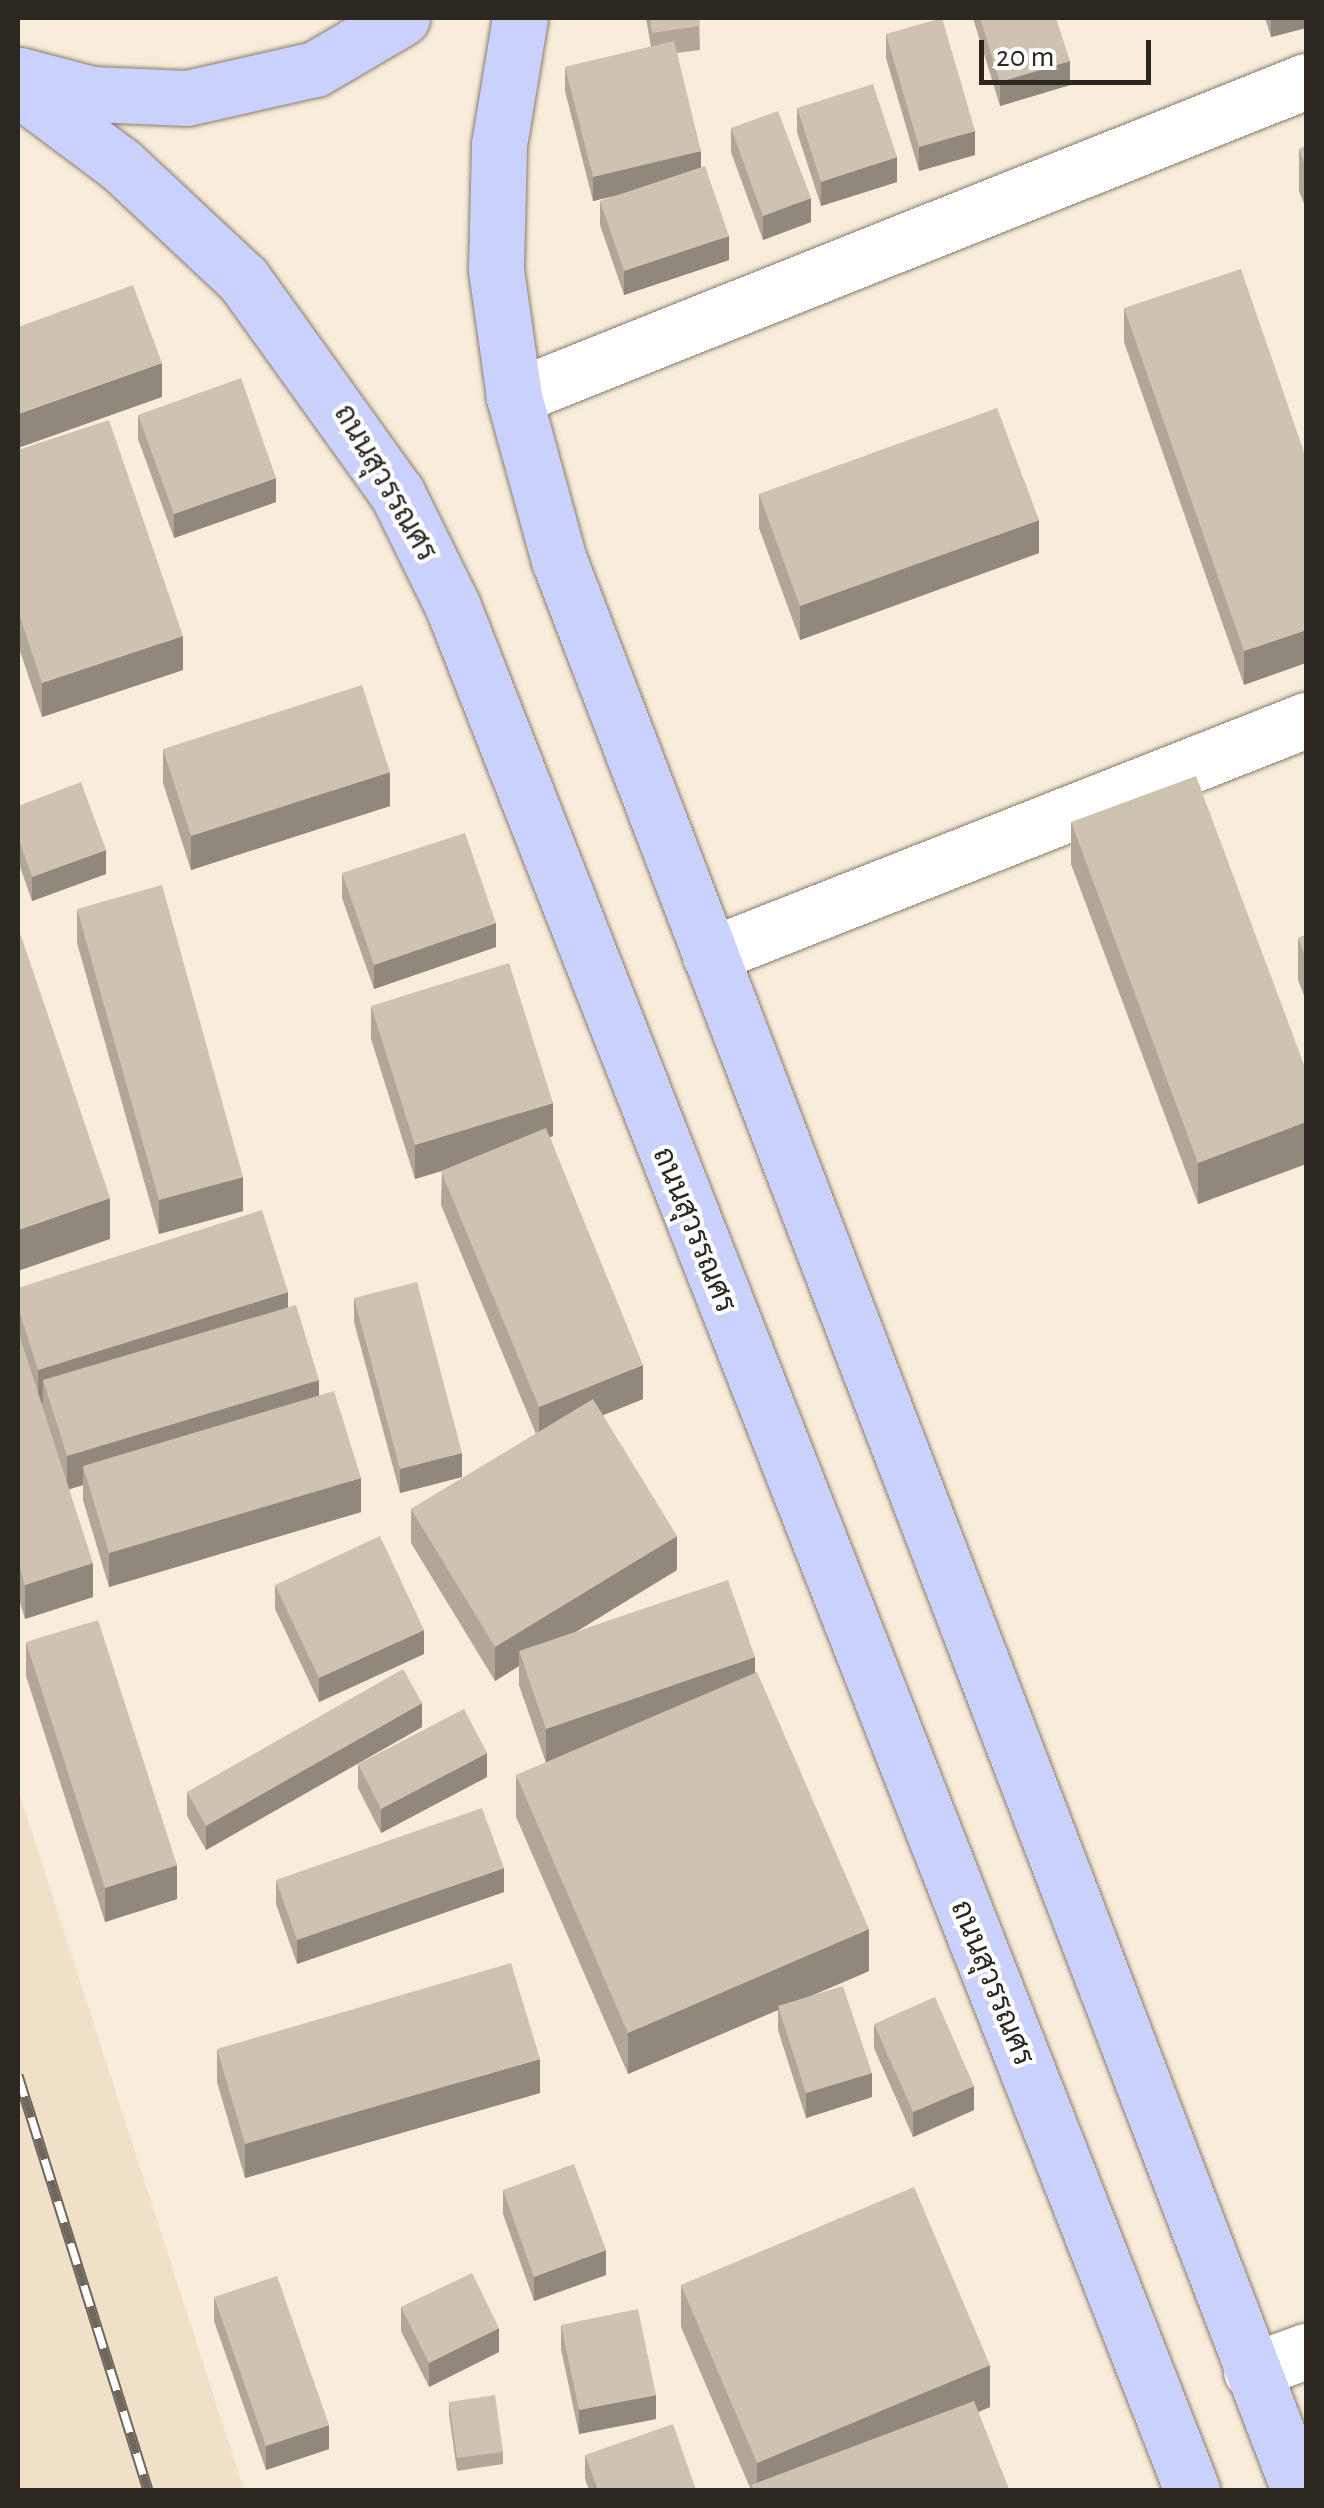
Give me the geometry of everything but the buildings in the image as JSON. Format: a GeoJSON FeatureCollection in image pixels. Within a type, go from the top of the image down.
{"type":"FeatureCollection","features":[{"type":"Feature","properties":{"kind":"main road"},"geometry":{"type":"LineString","coordinates":[[18,74],[92,94],[187,98],[315,69],[402,18]]}},
{"type":"Feature","properties":{"kind":"main road"},"geometry":{"type":"LineString","coordinates":[[520,18],[499,145],[496,270],[514,397],[559,560],[1299,2490]]}},
{"type":"Feature","properties":{"kind":"main road","name":"ถนนสุวรรณศร"},"geometry":{"type":"LineString","coordinates":[[18,88],[122,165],[244,279],[322,376],[397,493],[445,591],[1192,2490]]}},
{"type":"Feature","properties":{"kind":"street"},"geometry":{"type":"LineString","coordinates":[[514,397],[1306,81]]}},
{"type":"Feature","properties":{"kind":"street"},"geometry":{"type":"LineString","coordinates":[[710,956],[1306,720]]}},
{"type":"Feature","properties":{"kind":"street"},"geometry":{"type":"LineString","coordinates":[[1252,2372],[1306,2351]]}},
{"type":"Feature","properties":{"kind":"shaded area"},"geometry":{"type":"Polygon","coordinates":[[[18,1789],[244,2490],[18,2490],[18,1789]]]}},
{"type":"Feature","properties":{"kind":"railway"},"geometry":{"type":"LineString","coordinates":[[18,2075],[148,2490]]}}]}
